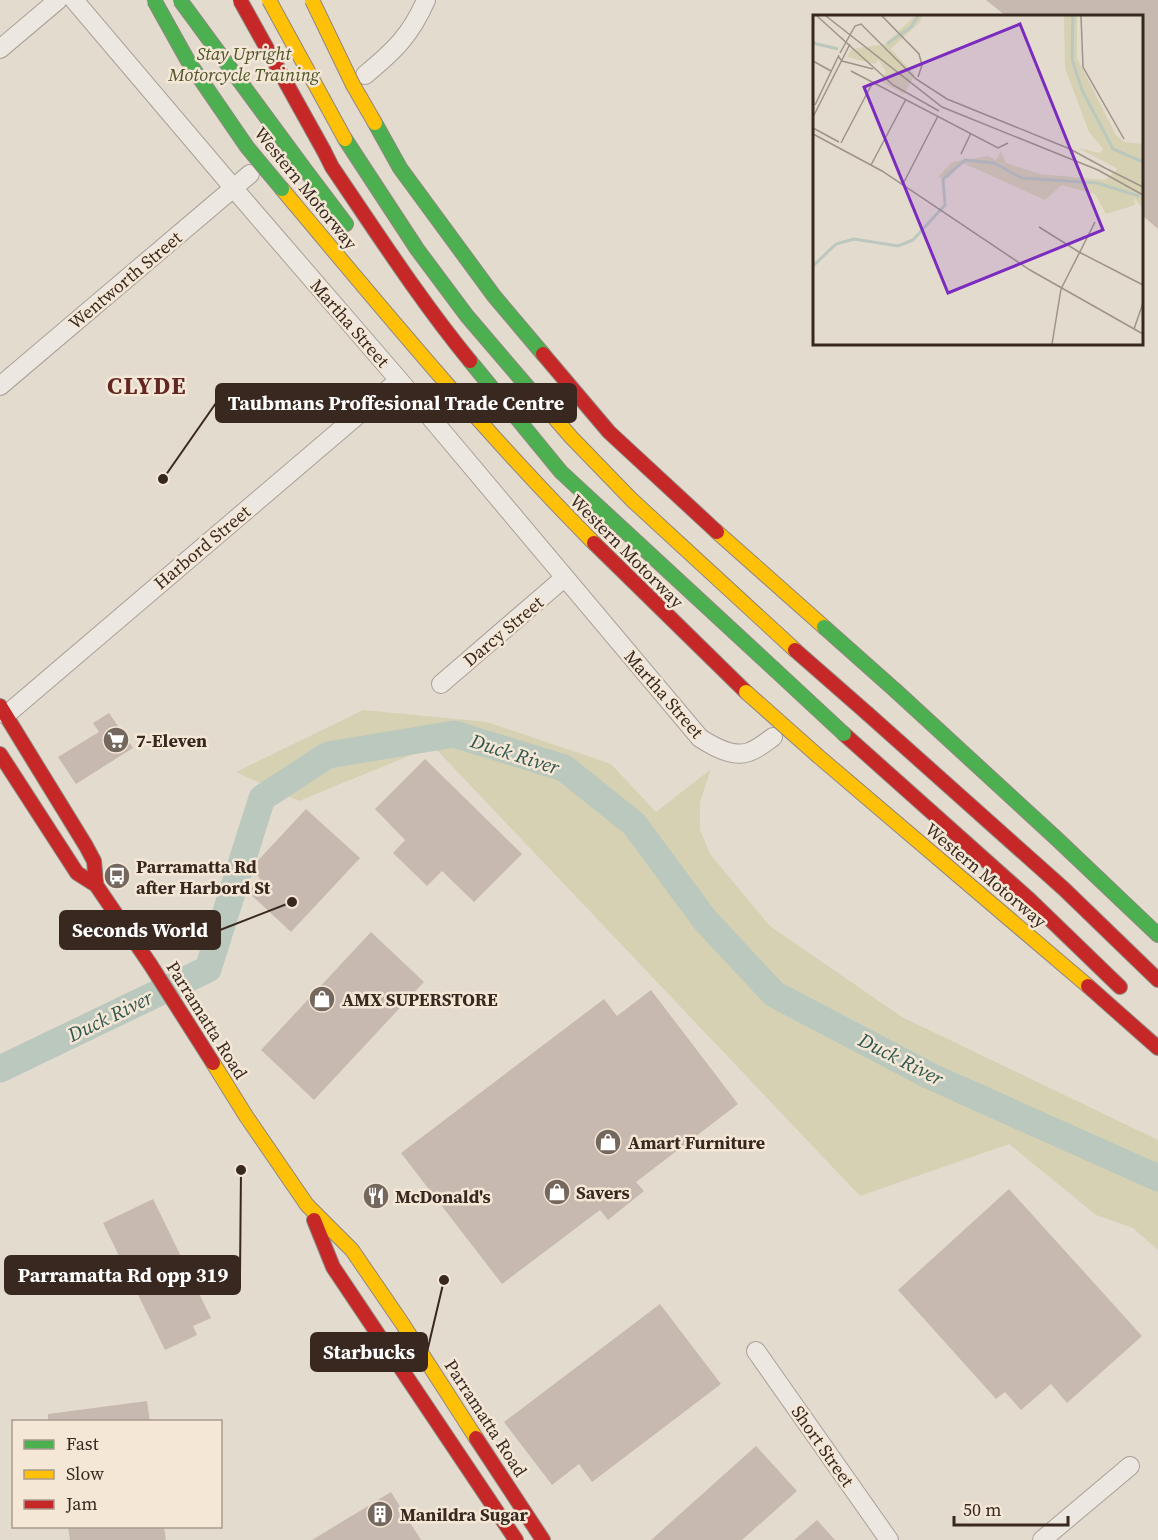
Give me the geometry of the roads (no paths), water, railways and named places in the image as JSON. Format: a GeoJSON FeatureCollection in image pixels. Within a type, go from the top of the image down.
{"type":"FeatureCollection","features":[{"type":"Feature","properties":{"kind":"highway","name":"Western Motorway"},"geometry":{"type":"LineString","coordinates":[[154,0],[195,70],[247,147],[359,282],[554,503],[676,626],[746,692],[1158,1048]]}},
{"type":"Feature","properties":{"kind":"highway"},"geometry":{"type":"LineString","coordinates":[[180,0],[352,232]]}},
{"type":"Feature","properties":{"kind":"highway","name":"Western Motorway"},"geometry":{"type":"LineString","coordinates":[[240,0],[332,167],[447,333],[561,472],[844,734],[1030,900],[1128,994]]}},
{"type":"Feature","properties":{"kind":"highway"},"geometry":{"type":"LineString","coordinates":[[269,0],[345,139],[417,249],[467,316],[571,436],[632,500],[795,650],[1064,889],[1158,980]]}},
{"type":"Feature","properties":{"kind":"highway"},"geometry":{"type":"LineString","coordinates":[[312,0],[353,85],[400,168],[494,296],[609,432],[685,504],[896,691],[1158,935]]}},
{"type":"Feature","properties":{"kind":"highway"},"geometry":{"type":"LineString","coordinates":[[417,314],[469,379],[561,472]]}},
{"type":"Feature","properties":{"kind":"highway","name":"Parramatta Road"},"geometry":{"type":"LineString","coordinates":[[3,711],[86,846],[94,861],[96,885]]}},
{"type":"Feature","properties":{"kind":"highway","name":"Parramatta Road"},"geometry":{"type":"LineString","coordinates":[[0,754],[77,873],[96,885],[150,964],[246,1116],[307,1205],[352,1250],[543,1540]]}},
{"type":"Feature","properties":{"kind":"highway","name":"Parramatta Road"},"geometry":{"type":"LineString","coordinates":[[307,1205],[333,1267],[516,1540]]}},
{"type":"Feature","properties":{"kind":"street"},"geometry":{"type":"LineString","coordinates":[[0,49],[58,0]]}},
{"type":"Feature","properties":{"kind":"street","name":"Martha Street"},"geometry":{"type":"LineString","coordinates":[[74,0],[399,380],[700,738],[723,750],[748,753],[773,736]]}},
{"type":"Feature","properties":{"kind":"street"},"geometry":{"type":"LineString","coordinates":[[365,75],[393,52],[411,30],[426,0]]}},
{"type":"Feature","properties":{"kind":"street","name":"Wentworth Street"},"geometry":{"type":"LineString","coordinates":[[0,386],[250,174]]}},
{"type":"Feature","properties":{"kind":"street","name":"Harbord Street"},"geometry":{"type":"LineString","coordinates":[[3,711],[399,380]]}},
{"type":"Feature","properties":{"kind":"street","name":"Darcy Street"},"geometry":{"type":"LineString","coordinates":[[441,684],[564,578]]}},
{"type":"Feature","properties":{"kind":"street","name":"Short Street"},"geometry":{"type":"LineString","coordinates":[[756,1351],[890,1540]]}},
{"type":"Feature","properties":{"kind":"street"},"geometry":{"type":"LineString","coordinates":[[1042,1540],[1130,1466]]}},
{"type":"Feature","properties":{"kind":"waterway","name":"Duck River"},"geometry":{"type":"LineString","coordinates":[[0,1069],[208,969],[262,798],[328,755],[454,734],[564,768],[634,824],[705,920],[774,994],[930,1076],[1158,1178]]}},
{"type":"Feature","properties":{"kind":"place","name":"Taubmans Proffesional Trade Centre"},"geometry":{"type":"Point","coordinates":[163,479]}},
{"type":"Feature","properties":{"kind":"place","name":"7-Eleven"},"geometry":{"type":"Point","coordinates":[116,740]}},
{"type":"Feature","properties":{"kind":"place","name":"Parramatta Rd after Harbord St"},"geometry":{"type":"Point","coordinates":[117,876]}},
{"type":"Feature","properties":{"kind":"place","name":"Seconds World"},"geometry":{"type":"Point","coordinates":[292,902]}},
{"type":"Feature","properties":{"kind":"place","name":"AMX SUPERSTORE"},"geometry":{"type":"Point","coordinates":[322,999]}},
{"type":"Feature","properties":{"kind":"place","name":"Amart Furniture"},"geometry":{"type":"Point","coordinates":[608,1142]}},
{"type":"Feature","properties":{"kind":"place","name":"Parramatta Rd opp 319"},"geometry":{"type":"Point","coordinates":[241,1170]}},
{"type":"Feature","properties":{"kind":"place","name":"Savers"},"geometry":{"type":"Point","coordinates":[557,1192]}},
{"type":"Feature","properties":{"kind":"place","name":"McDonald's"},"geometry":{"type":"Point","coordinates":[376,1196]}},
{"type":"Feature","properties":{"kind":"place","name":"Starbucks"},"geometry":{"type":"Point","coordinates":[444,1280]}},
{"type":"Feature","properties":{"kind":"place","name":"Manildra Sugar"},"geometry":{"type":"Point","coordinates":[380,1514]}},
{"type":"Feature","properties":{"kind":"district","name":"CLYDE"},"geometry":{"type":"Point","coordinates":[147,385]}},
{"type":"Feature","properties":{"kind":"park label","name":"Stay Upright Motorcycle Training"},"geometry":{"type":"Point","coordinates":[244,63]}}]}
